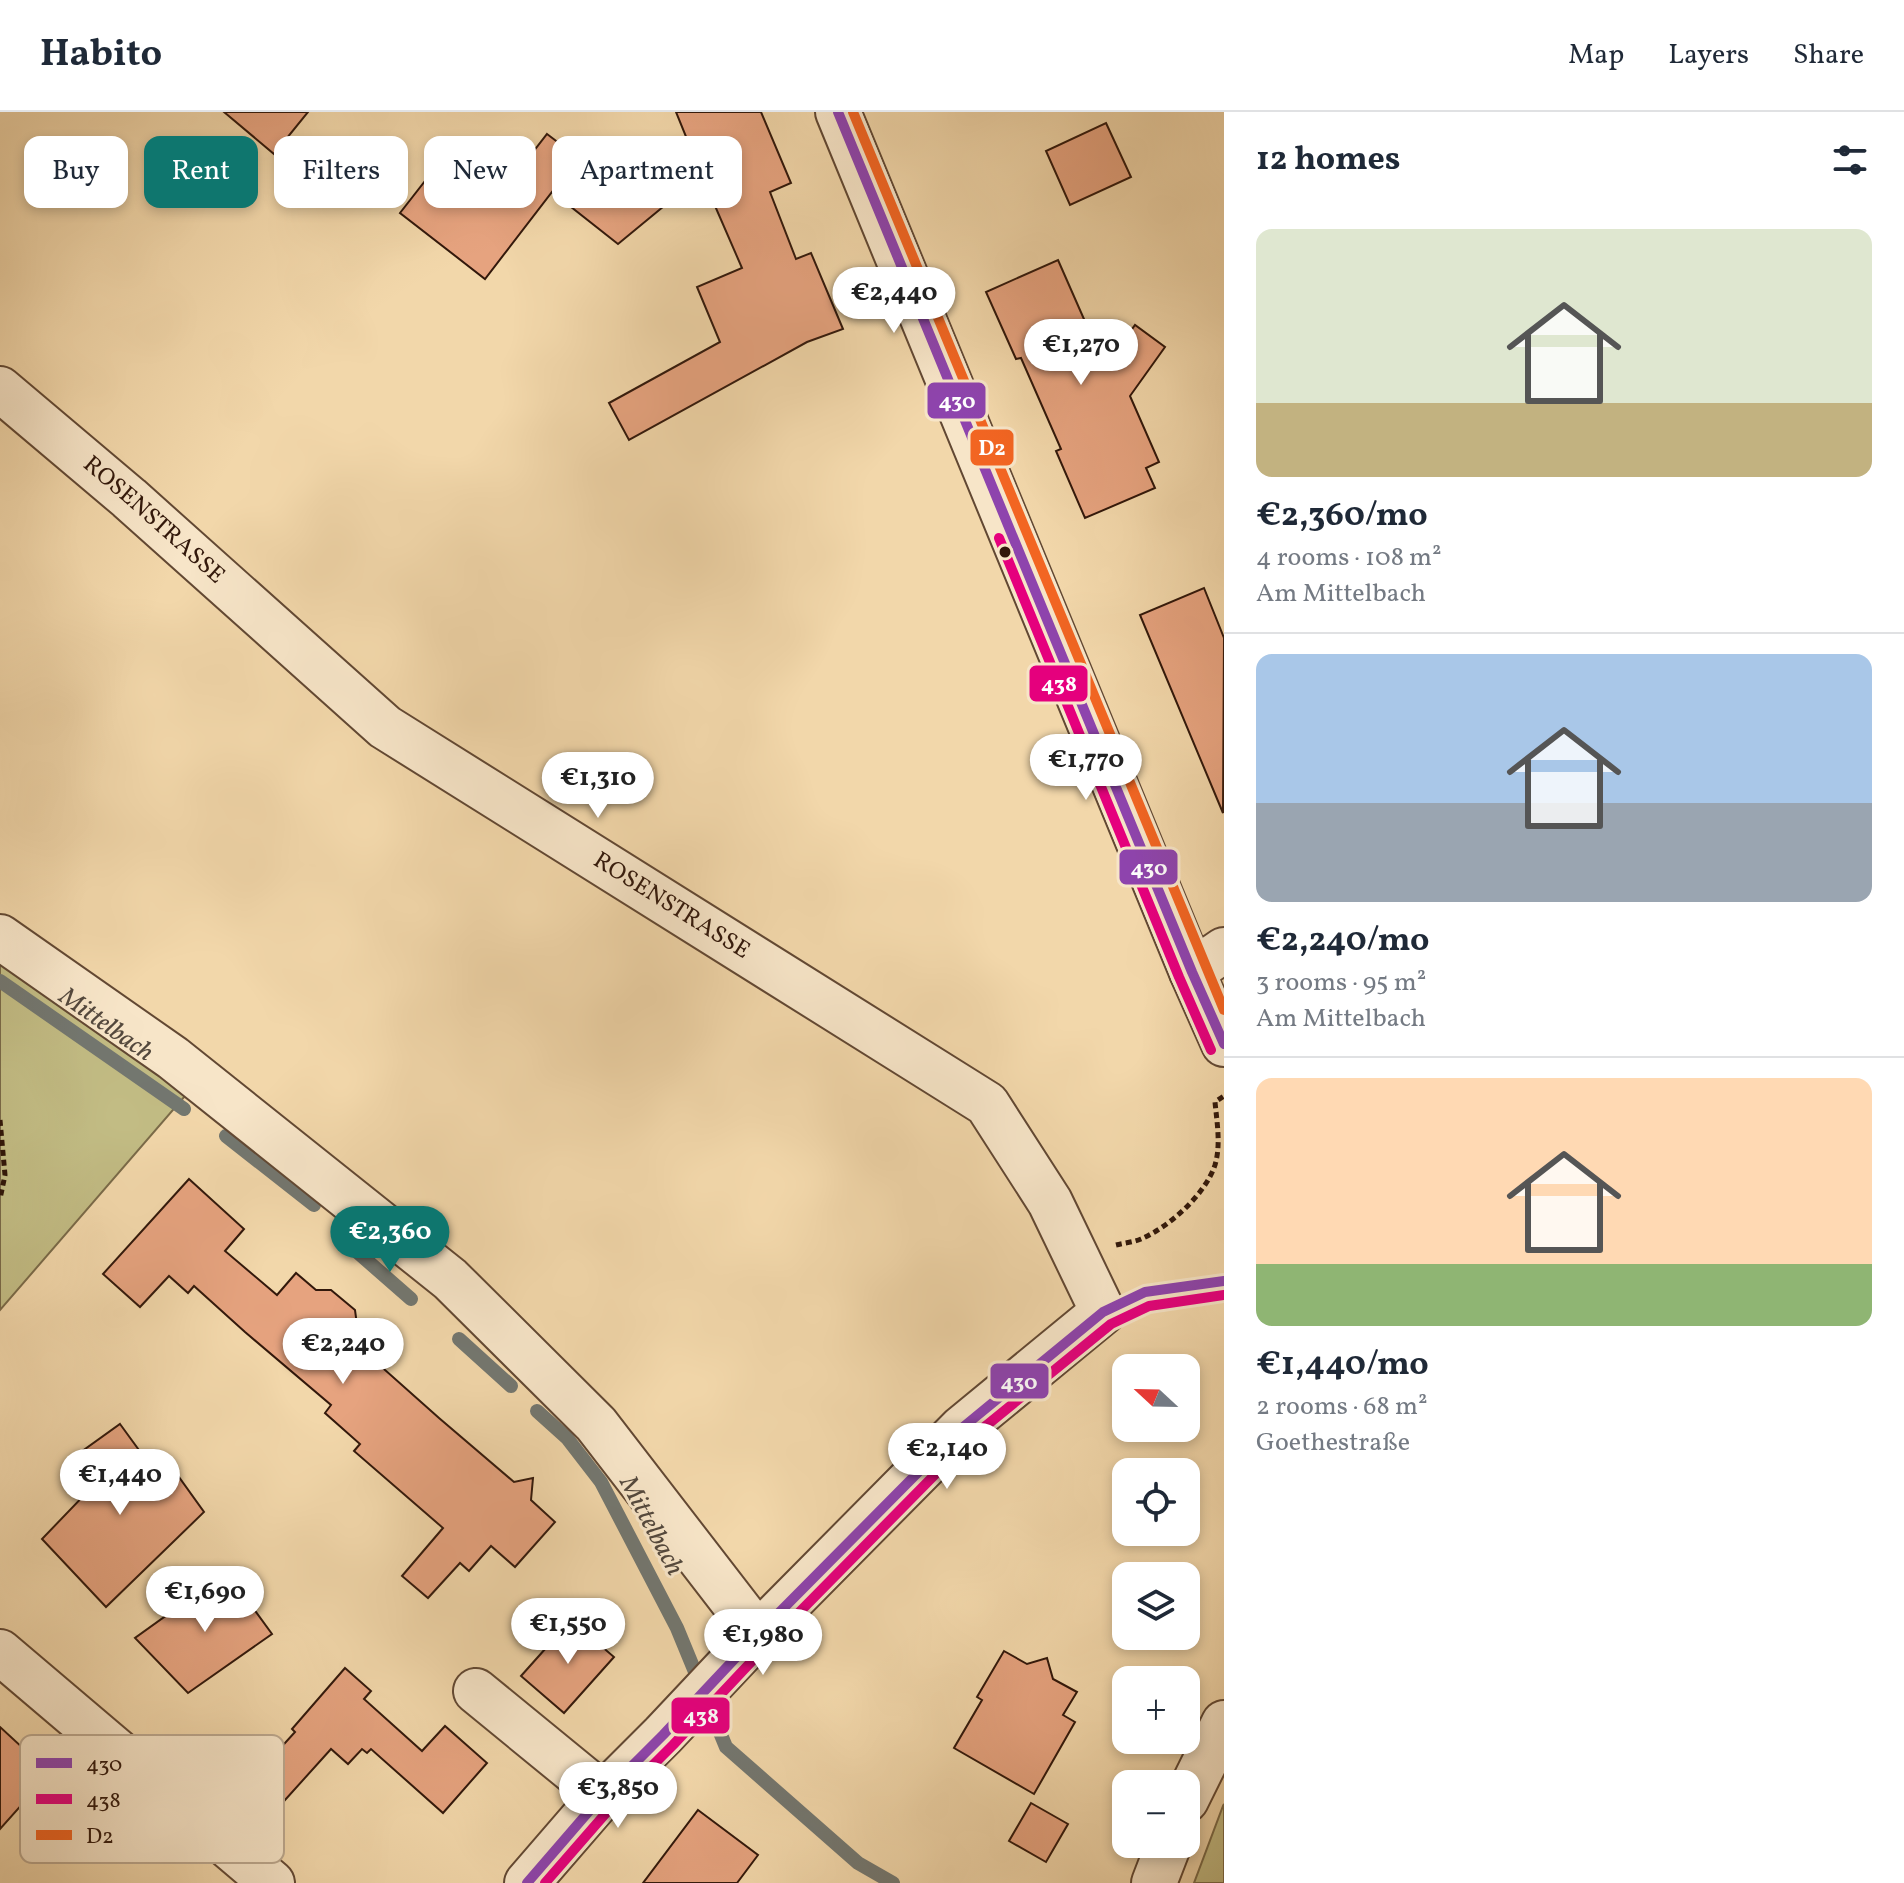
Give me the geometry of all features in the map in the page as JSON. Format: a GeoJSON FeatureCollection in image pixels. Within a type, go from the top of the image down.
{"type":"FeatureCollection","features":[{"type":"Feature","properties":{"kind":"street"},"geometry":{"type":"LineString","coordinates":[[838,112],[1208,961],[1224,1044]]}},
{"type":"Feature","properties":{"kind":"street","name":"ROSENSTRASSE"},"geometry":{"type":"LineString","coordinates":[[0,389],[129,498],[385,727],[987,1104],[1050,1202],[1103,1312],[962,1428],[758,1634]]}},
{"type":"Feature","properties":{"kind":"street"},"geometry":{"type":"LineString","coordinates":[[0,937],[173,1058],[450,1279],[596,1424],[758,1634],[603,1795],[527,1883]]}},
{"type":"Feature","properties":{"kind":"street"},"geometry":{"type":"LineString","coordinates":[[0,1652],[98,1735]]}},
{"type":"Feature","properties":{"kind":"street"},"geometry":{"type":"LineString","coordinates":[[476,1691],[603,1795]]}},
{"type":"Feature","properties":{"kind":"street"},"geometry":{"type":"LineString","coordinates":[[1200,1772],[1224,1723]]}},
{"type":"Feature","properties":{"kind":"street"},"geometry":{"type":"LineString","coordinates":[[1154,1883],[1164,1858]]}},
{"type":"Feature","properties":{"kind":"street"},"geometry":{"type":"LineString","coordinates":[[248,1863],[272,1883]]}},
{"type":"Feature","properties":{"kind":"path"},"geometry":{"type":"LineString","coordinates":[[1113,1246],[1140,1239],[1181,1214],[1204,1188],[1215,1164],[1218,1137],[1215,1102],[1224,1096]]}},
{"type":"Feature","properties":{"kind":"path"},"geometry":{"type":"LineString","coordinates":[[0,1120],[5,1175],[0,1199]]}},
{"type":"Feature","properties":{"kind":"shaded area"},"geometry":{"type":"Polygon","coordinates":[[[0,947],[198,1081],[0,1310],[0,947]]]}},
{"type":"Feature","properties":{"kind":"shaded area"},"geometry":{"type":"Polygon","coordinates":[[[1223,1806],[1224,1883],[1194,1883],[1223,1806]]]}},
{"type":"Feature","properties":{"kind":"building"},"geometry":{"type":"Polygon","coordinates":[[[224,112],[308,112],[289,136],[274,136],[274,154],[258,141],[258,136],[253,136],[224,112]]]}},
{"type":"Feature","properties":{"kind":"building"},"geometry":{"type":"Polygon","coordinates":[[[676,112],[761,112],[791,183],[770,192],[796,259],[811,253],[843,329],[807,342],[629,440],[609,403],[720,342],[697,287],[742,268],[716,208],[742,208],[742,136],[686,136],[676,112]]]}},
{"type":"Feature","properties":{"kind":"building"},"geometry":{"type":"Polygon","coordinates":[[[1106,123],[1131,177],[1070,205],[1046,151],[1106,123]]]}},
{"type":"Feature","properties":{"kind":"building"},"geometry":{"type":"Polygon","coordinates":[[[547,134],[552,138],[552,192],[485,279],[400,213],[408,208],[408,203],[424,182],[424,208],[536,208],[536,148],[547,134]]]}},
{"type":"Feature","properties":{"kind":"building"},"geometry":{"type":"Polygon","coordinates":[[[572,208],[662,208],[618,244],[572,208]]]}},
{"type":"Feature","properties":{"kind":"building"},"geometry":{"type":"Polygon","coordinates":[[[1058,260],[1105,367],[1135,325],[1165,347],[1130,396],[1159,462],[1146,468],[1155,488],[1085,518],[1056,451],[1061,449],[1021,358],[1016,359],[986,292],[1058,260]]]}},
{"type":"Feature","properties":{"kind":"building"},"geometry":{"type":"Polygon","coordinates":[[[1204,588],[1224,638],[1223,813],[1140,615],[1204,588]]]}},
{"type":"Feature","properties":{"kind":"building"},"geometry":{"type":"Polygon","coordinates":[[[189,1179],[244,1229],[225,1251],[277,1295],[296,1273],[316,1290],[331,1290],[355,1310],[357,1325],[377,1342],[367,1354],[514,1482],[533,1478],[531,1500],[555,1522],[515,1567],[491,1546],[469,1571],[460,1563],[428,1598],[402,1576],[443,1528],[354,1451],[360,1444],[325,1413],[331,1405],[194,1286],[188,1293],[169,1276],[140,1307],[103,1274],[189,1179]]]}},
{"type":"Feature","properties":{"kind":"building"},"geometry":{"type":"Polygon","coordinates":[[[120,1424],[163,1483],[176,1473],[204,1512],[106,1607],[42,1539],[94,1485],[74,1457],[120,1424]]]}},
{"type":"Feature","properties":{"kind":"building"},"geometry":{"type":"Polygon","coordinates":[[[227,1572],[272,1634],[188,1693],[135,1638],[227,1572]]]}},
{"type":"Feature","properties":{"kind":"building"},"geometry":{"type":"Polygon","coordinates":[[[571,1620],[614,1657],[564,1713],[521,1676],[571,1620]]]}},
{"type":"Feature","properties":{"kind":"building"},"geometry":{"type":"Polygon","coordinates":[[[1004,1651],[1027,1664],[1047,1658],[1053,1679],[1077,1692],[1063,1715],[1075,1722],[1034,1794],[954,1748],[982,1700],[977,1697],[1004,1651]]]}},
{"type":"Feature","properties":{"kind":"building"},"geometry":{"type":"Polygon","coordinates":[[[345,1668],[371,1691],[364,1699],[422,1751],[445,1726],[487,1763],[443,1813],[371,1749],[367,1753],[362,1749],[348,1764],[331,1749],[284,1801],[284,1744],[295,1732],[292,1729],[345,1668]]]}},
{"type":"Feature","properties":{"kind":"building"},"geometry":{"type":"Polygon","coordinates":[[[0,1727],[20,1745],[20,1807],[0,1829],[0,1727]]]}},
{"type":"Feature","properties":{"kind":"building"},"geometry":{"type":"Polygon","coordinates":[[[1031,1803],[1068,1824],[1046,1862],[1009,1841],[1031,1803]]]}},
{"type":"Feature","properties":{"kind":"building"},"geometry":{"type":"Polygon","coordinates":[[[698,1810],[758,1855],[737,1883],[643,1883],[698,1810]]]}},
{"type":"Feature","properties":{"kind":"waterway","name":"Mittelbach"},"geometry":{"type":"LineString","coordinates":[[0,981],[184,1109]]}},
{"type":"Feature","properties":{"kind":"waterway","name":"Mittelbach"},"geometry":{"type":"LineString","coordinates":[[226,1136],[314,1205]]}},
{"type":"Feature","properties":{"kind":"waterway","name":"Mittelbach"},"geometry":{"type":"LineString","coordinates":[[355,1250],[411,1299]]}},
{"type":"Feature","properties":{"kind":"waterway","name":"Mittelbach"},"geometry":{"type":"LineString","coordinates":[[459,1339],[511,1386]]}},
{"type":"Feature","properties":{"kind":"waterway","name":"Mittelbach"},"geometry":{"type":"LineString","coordinates":[[537,1411],[567,1438],[601,1482],[677,1628],[726,1747],[858,1863],[893,1883]]}},
{"type":"Feature","properties":{"kind":"transit line","name":"430"},"geometry":{"type":"LineString","coordinates":[[838,112],[1224,1044]]}},
{"type":"Feature","properties":{"kind":"transit line","name":"D2"},"geometry":{"type":"LineString","coordinates":[[853,112],[1224,1010]]}},
{"type":"Feature","properties":{"kind":"transit line","name":"438"},"geometry":{"type":"LineString","coordinates":[[999,538],[1211,1050]]}},
{"type":"Feature","properties":{"kind":"transit line","name":"430"},"geometry":{"type":"LineString","coordinates":[[527,1883],[603,1795],[962,1428],[1103,1312],[1145,1292],[1224,1281]]}},
{"type":"Feature","properties":{"kind":"transit line","name":"438"},"geometry":{"type":"LineString","coordinates":[[545,1883],[613,1805],[971,1438],[1111,1324],[1149,1306],[1224,1295]]}}]}
